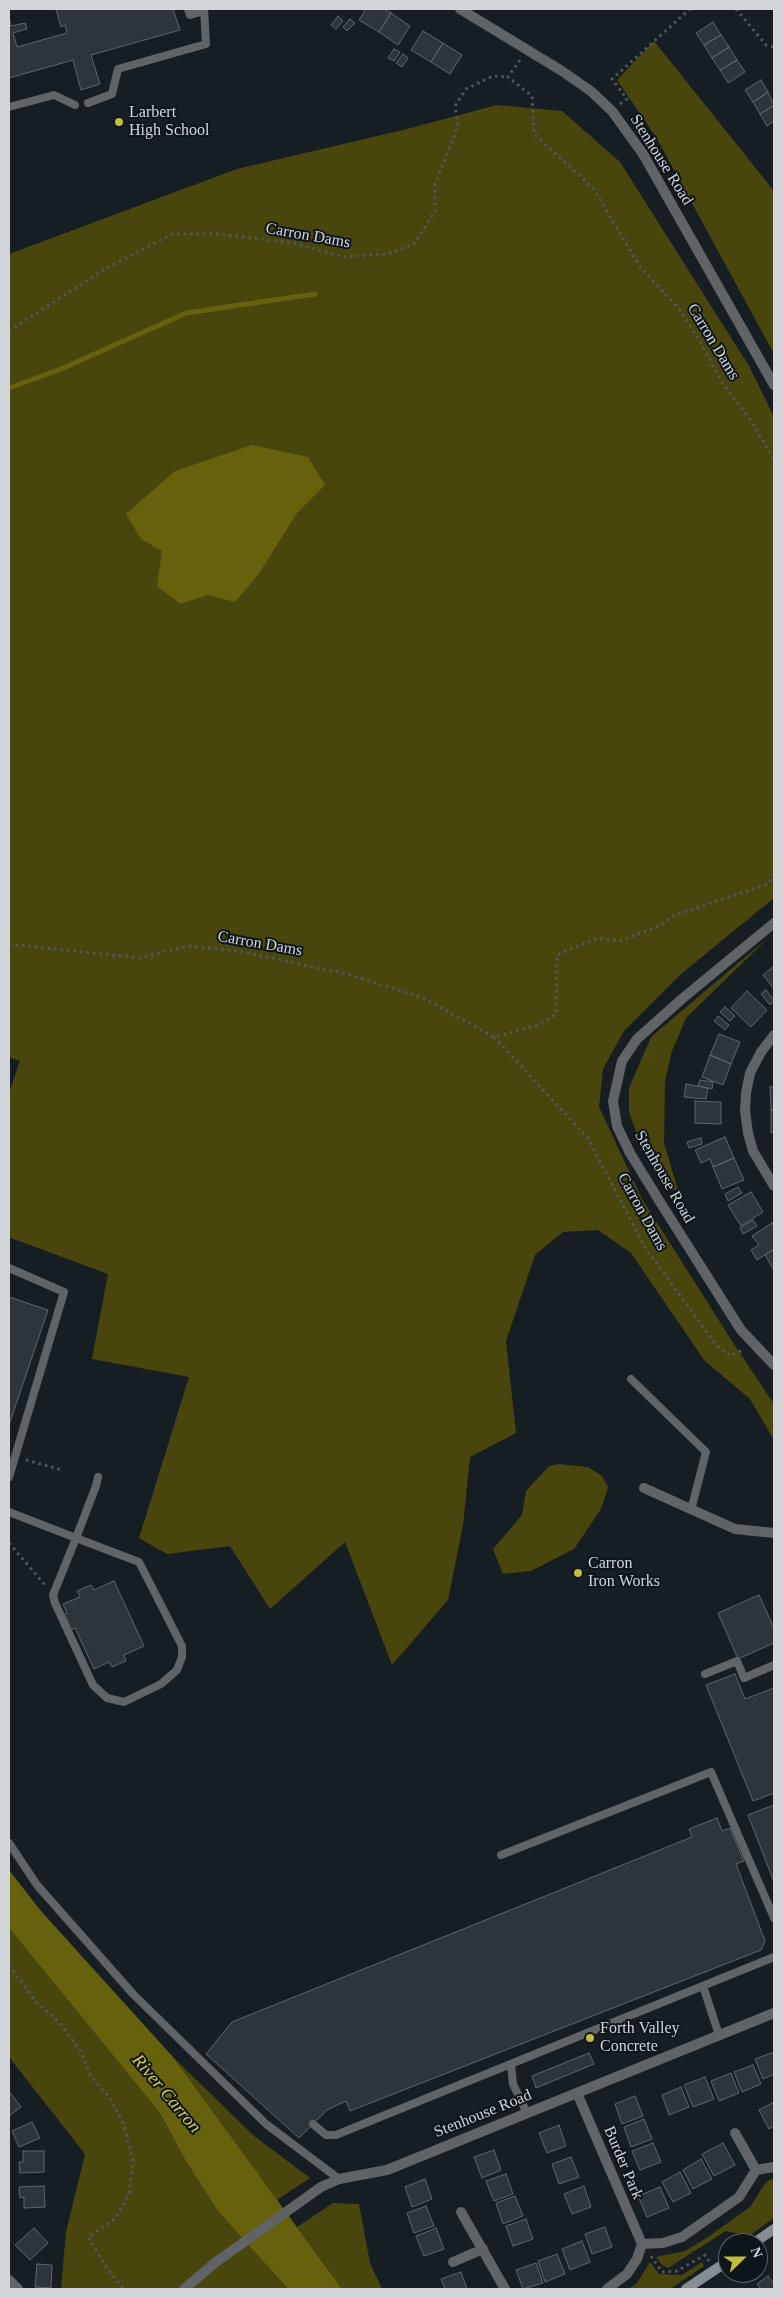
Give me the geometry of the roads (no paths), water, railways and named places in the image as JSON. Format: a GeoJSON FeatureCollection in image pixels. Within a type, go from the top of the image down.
{"type":"FeatureCollection","features":[{"type":"Feature","properties":{"kind":"main road"},"geometry":{"type":"LineString","coordinates":[[686,2289],[718,2268]]}},
{"type":"Feature","properties":{"kind":"street","name":"Stenhouse Road"},"geometry":{"type":"LineString","coordinates":[[460,9],[527,49],[592,92],[612,111],[643,154],[774,385]]}},
{"type":"Feature","properties":{"kind":"street","name":"Stenhouse Road"},"geometry":{"type":"LineString","coordinates":[[774,923],[683,998],[637,1039],[622,1061],[613,1102],[617,1126],[630,1153],[655,1194],[741,1330],[774,1365]]}},
{"type":"Feature","properties":{"kind":"street"},"geometry":{"type":"LineString","coordinates":[[774,1035],[760,1052],[750,1073],[745,1111],[753,1151],[774,1186]]}},
{"type":"Feature","properties":{"kind":"street"},"geometry":{"type":"LineString","coordinates":[[644,1488],[735,1529],[774,1533]]}},
{"type":"Feature","properties":{"kind":"street","name":"Stenhouse Road"},"geometry":{"type":"LineString","coordinates":[[184,2289],[216,2262],[321,2187],[339,2179],[387,2170],[774,2013]]}},
{"type":"Feature","properties":{"kind":"street","name":"Burder Park"},"geometry":{"type":"LineString","coordinates":[[577,2093],[642,2244]]}},
{"type":"Feature","properties":{"kind":"street"},"geometry":{"type":"LineString","coordinates":[[734,2133],[756,2170]]}},
{"type":"Feature","properties":{"kind":"street"},"geometry":{"type":"LineString","coordinates":[[608,2289],[626,2274],[637,2259],[642,2244],[663,2243],[682,2237],[739,2197],[756,2170],[774,2167]]}},
{"type":"Feature","properties":{"kind":"street"},"geometry":{"type":"LineString","coordinates":[[461,2212],[505,2289]]}},
{"type":"Feature","properties":{"kind":"street"},"geometry":{"type":"LineString","coordinates":[[453,2262],[483,2249]]}},
{"type":"Feature","properties":{"kind":"street"},"geometry":{"type":"LineString","coordinates":[[9,2280],[18,2289]]}},
{"type":"Feature","properties":{"kind":"lane"},"geometry":{"type":"LineString","coordinates":[[88,103],[112,94],[118,69],[206,44],[204,10],[190,15],[188,9]]}},
{"type":"Feature","properties":{"kind":"lane"},"geometry":{"type":"LineString","coordinates":[[9,107],[54,94],[75,105]]}},
{"type":"Feature","properties":{"kind":"lane"},"geometry":{"type":"LineString","coordinates":[[9,1268],[64,1292],[9,1477]]}},
{"type":"Feature","properties":{"kind":"lane"},"geometry":{"type":"LineString","coordinates":[[631,1379],[706,1452],[691,1510]]}},
{"type":"Feature","properties":{"kind":"lane"},"geometry":{"type":"LineString","coordinates":[[9,1512],[76,1538],[139,1562],[182,1646],[182,1657],[177,1670],[161,1684],[124,1702],[107,1698],[93,1685],[53,1595],[76,1538],[98,1477]]}},
{"type":"Feature","properties":{"kind":"lane"},"geometry":{"type":"LineString","coordinates":[[705,1674],[737,1661],[744,1678],[774,1665]]}},
{"type":"Feature","properties":{"kind":"lane"},"geometry":{"type":"LineString","coordinates":[[501,1855],[711,1772],[774,1918]]}},
{"type":"Feature","properties":{"kind":"lane"},"geometry":{"type":"LineString","coordinates":[[9,1843],[38,1885],[133,1994],[266,2124],[339,2179]]}},
{"type":"Feature","properties":{"kind":"lane"},"geometry":{"type":"LineString","coordinates":[[313,2124],[326,2135],[336,2135],[774,1957]]}},
{"type":"Feature","properties":{"kind":"lane"},"geometry":{"type":"LineString","coordinates":[[703,1986],[719,2035]]}},
{"type":"Feature","properties":{"kind":"lane"},"geometry":{"type":"LineString","coordinates":[[511,2064],[513,2084],[526,2113]]}},
{"type":"Feature","properties":{"kind":"water"},"geometry":{"type":"Polygon","coordinates":[[[252,445],[308,457],[325,485],[297,513],[258,575],[235,602],[208,595],[180,604],[157,586],[162,551],[141,539],[126,514],[175,471],[252,445]]]}},
{"type":"Feature","properties":{"kind":"water","name":"River Carron"},"geometry":{"type":"Polygon","coordinates":[[[9,1870],[41,1911],[173,2057],[342,2289],[288,2289],[217,2210],[184,2158],[160,2113],[9,1928],[9,1870]]]}},
{"type":"Feature","properties":{"kind":"waterway"},"geometry":{"type":"LineString","coordinates":[[9,388],[61,369],[186,313],[315,294]]}},
{"type":"Feature","properties":{"kind":"place","name":"Larbert High School"},"geometry":{"type":"Point","coordinates":[119,122]}},
{"type":"Feature","properties":{"kind":"place","name":"Carron Iron Works"},"geometry":{"type":"Point","coordinates":[578,1573]}},
{"type":"Feature","properties":{"kind":"place","name":"Forth Valley Concrete"},"geometry":{"type":"Point","coordinates":[590,2038]}}]}
